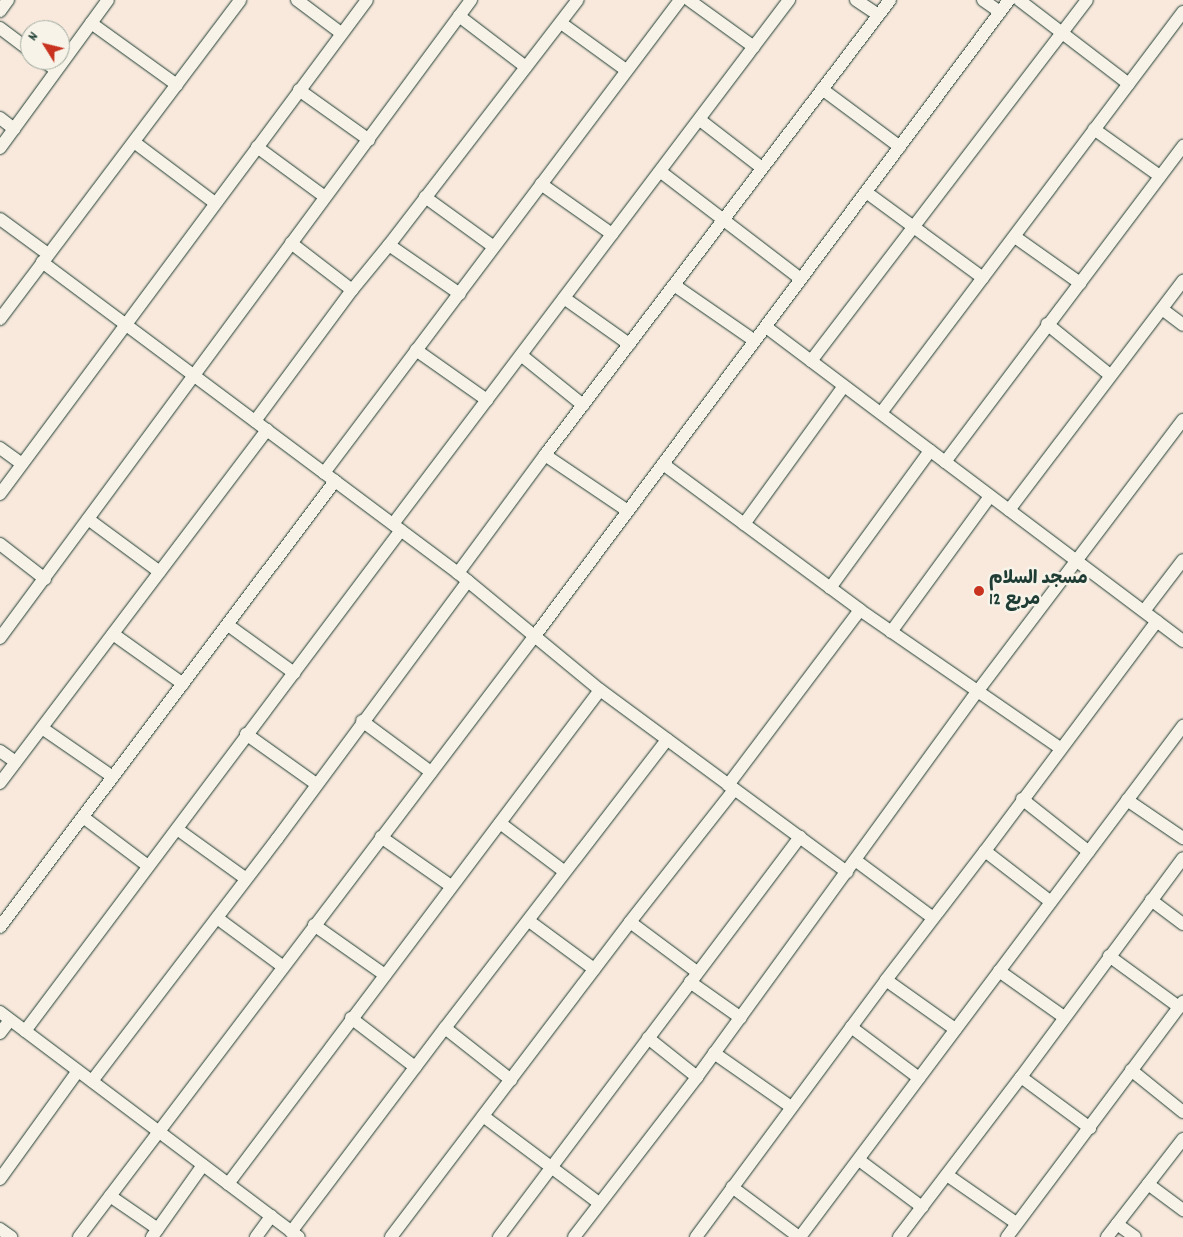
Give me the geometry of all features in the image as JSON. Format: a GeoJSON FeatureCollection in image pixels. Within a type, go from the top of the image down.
{"type":"FeatureCollection","features":[{"type":"Feature","properties":{"kind":"street"},"geometry":{"type":"LineString","coordinates":[[0,11],[8,0]]}},
{"type":"Feature","properties":{"kind":"street"},"geometry":{"type":"LineString","coordinates":[[70,51],[108,0]]}},
{"type":"Feature","properties":{"kind":"street"},"geometry":{"type":"LineString","coordinates":[[0,319],[240,0]]}},
{"type":"Feature","properties":{"kind":"street"},"geometry":{"type":"LineString","coordinates":[[297,0],[341,33]]}},
{"type":"Feature","properties":{"kind":"street"},"geometry":{"type":"LineString","coordinates":[[0,494],[366,0]]}},
{"type":"Feature","properties":{"kind":"street"},"geometry":{"type":"LineString","coordinates":[[0,638],[471,0]]}},
{"type":"Feature","properties":{"kind":"street"},"geometry":{"type":"LineString","coordinates":[[255,421],[352,290],[389,245],[578,0]]}},
{"type":"Feature","properties":{"kind":"street"},"geometry":{"type":"LineString","coordinates":[[324,473],[680,0]]}},
{"type":"Feature","properties":{"kind":"street"},"geometry":{"type":"LineString","coordinates":[[689,0],[754,47]]}},
{"type":"Feature","properties":{"kind":"street"},"geometry":{"type":"LineString","coordinates":[[25,1031],[246,734],[294,673],[487,400],[789,0]]}},
{"type":"Feature","properties":{"kind":"street"},"geometry":{"type":"LineString","coordinates":[[856,0],[878,16]]}},
{"type":"Feature","properties":{"kind":"street"},"geometry":{"type":"LineString","coordinates":[[92,1081],[217,918],[362,721],[463,577],[545,455],[890,0]]}},
{"type":"Feature","properties":{"kind":"street"},"geometry":{"type":"LineString","coordinates":[[983,0],[1000,12]]}},
{"type":"Feature","properties":{"kind":"street"},"geometry":{"type":"LineString","coordinates":[[79,1237],[157,1131],[628,511],[1009,0]]}},
{"type":"Feature","properties":{"kind":"street"},"geometry":{"type":"LineString","coordinates":[[1020,0],[1129,84]]}},
{"type":"Feature","properties":{"kind":"street"},"geometry":{"type":"LineString","coordinates":[[810,361],[1087,0]]}},
{"type":"Feature","properties":{"kind":"street"},"geometry":{"type":"LineString","coordinates":[[459,16],[526,67]]}},
{"type":"Feature","properties":{"kind":"street"},"geometry":{"type":"LineString","coordinates":[[881,414],[1094,129],[1181,19]]}},
{"type":"Feature","properties":{"kind":"street"},"geometry":{"type":"LineString","coordinates":[[91,23],[177,85]]}},
{"type":"Feature","properties":{"kind":"street"},"geometry":{"type":"LineString","coordinates":[[561,23],[626,70]]}},
{"type":"Feature","properties":{"kind":"street"},"geometry":{"type":"LineString","coordinates":[[0,28],[20,43]]}},
{"type":"Feature","properties":{"kind":"street"},"geometry":{"type":"LineString","coordinates":[[0,148],[56,70]]}},
{"type":"Feature","properties":{"kind":"street"},"geometry":{"type":"LineString","coordinates":[[822,88],[900,147]]}},
{"type":"Feature","properties":{"kind":"street"},"geometry":{"type":"LineString","coordinates":[[299,90],[369,140]]}},
{"type":"Feature","properties":{"kind":"street"},"geometry":{"type":"LineString","coordinates":[[0,118],[14,129]]}},
{"type":"Feature","properties":{"kind":"street"},"geometry":{"type":"LineString","coordinates":[[700,120],[762,168]]}},
{"type":"Feature","properties":{"kind":"street"},"geometry":{"type":"LineString","coordinates":[[1094,129],[1160,176]]}},
{"type":"Feature","properties":{"kind":"street"},"geometry":{"type":"LineString","coordinates":[[134,142],[215,203]]}},
{"type":"Feature","properties":{"kind":"street"},"geometry":{"type":"LineString","coordinates":[[945,462],[1183,146]]}},
{"type":"Feature","properties":{"kind":"street"},"geometry":{"type":"LineString","coordinates":[[257,147],[325,197]]}},
{"type":"Feature","properties":{"kind":"street"},"geometry":{"type":"LineString","coordinates":[[661,172],[801,279]]}},
{"type":"Feature","properties":{"kind":"street"},"geometry":{"type":"LineString","coordinates":[[541,184],[612,234]]}},
{"type":"Feature","properties":{"kind":"street"},"geometry":{"type":"LineString","coordinates":[[866,192],[983,278]]}},
{"type":"Feature","properties":{"kind":"street"},"geometry":{"type":"LineString","coordinates":[[425,196],[494,247]]}},
{"type":"Feature","properties":{"kind":"street"},"geometry":{"type":"LineString","coordinates":[[0,219],[125,324],[463,577],[600,690],[848,872]]}},
{"type":"Feature","properties":{"kind":"street"},"geometry":{"type":"LineString","coordinates":[[1015,237],[1080,283]]}},
{"type":"Feature","properties":{"kind":"street"},"geometry":{"type":"LineString","coordinates":[[291,243],[352,290]]}},
{"type":"Feature","properties":{"kind":"street"},"geometry":{"type":"LineString","coordinates":[[389,245],[460,294]]}},
{"type":"Feature","properties":{"kind":"street"},"geometry":{"type":"LineString","coordinates":[[1009,510],[1110,375],[1183,282]]}},
{"type":"Feature","properties":{"kind":"street"},"geometry":{"type":"LineString","coordinates":[[674,285],[755,342]]}},
{"type":"Feature","properties":{"kind":"street"},"geometry":{"type":"LineString","coordinates":[[564,298],[629,344]]}},
{"type":"Feature","properties":{"kind":"street"},"geometry":{"type":"LineString","coordinates":[[1162,309],[1183,325]]}},
{"type":"Feature","properties":{"kind":"street"},"geometry":{"type":"LineString","coordinates":[[1048,324],[1110,375]]}},
{"type":"Feature","properties":{"kind":"street"},"geometry":{"type":"LineString","coordinates":[[766,327],[1183,641]]}},
{"type":"Feature","properties":{"kind":"street"},"geometry":{"type":"LineString","coordinates":[[416,350],[487,400]]}},
{"type":"Feature","properties":{"kind":"street"},"geometry":{"type":"LineString","coordinates":[[521,355],[583,405]]}},
{"type":"Feature","properties":{"kind":"street"},"geometry":{"type":"LineString","coordinates":[[744,524],[844,386]]}},
{"type":"Feature","properties":{"kind":"street"},"geometry":{"type":"LineString","coordinates":[[574,1237],[741,1018],[1075,560],[1181,427]]}},
{"type":"Feature","properties":{"kind":"street"},"geometry":{"type":"LineString","coordinates":[[0,783],[267,430]]}},
{"type":"Feature","properties":{"kind":"street"},"geometry":{"type":"LineString","coordinates":[[0,448],[22,464]]}},
{"type":"Feature","properties":{"kind":"street"},"geometry":{"type":"LineString","coordinates":[[830,588],[930,451]]}},
{"type":"Feature","properties":{"kind":"street"},"geometry":{"type":"LineString","coordinates":[[545,455],[628,511]]}},
{"type":"Feature","properties":{"kind":"street"},"geometry":{"type":"LineString","coordinates":[[663,464],[860,610],[1060,748]]}},
{"type":"Feature","properties":{"kind":"street"},"geometry":{"type":"LineString","coordinates":[[0,927],[336,481]]}},
{"type":"Feature","properties":{"kind":"street"},"geometry":{"type":"LineString","coordinates":[[891,632],[990,496]]}},
{"type":"Feature","properties":{"kind":"street"},"geometry":{"type":"LineString","coordinates":[[88,519],[160,572]]}},
{"type":"Feature","properties":{"kind":"street"},"geometry":{"type":"LineString","coordinates":[[0,544],[45,579]]}},
{"type":"Feature","properties":{"kind":"street"},"geometry":{"type":"LineString","coordinates":[[1144,611],[1183,560]]}},
{"type":"Feature","properties":{"kind":"street"},"geometry":{"type":"LineString","coordinates":[[391,1237],[731,787],[860,610]]}},
{"type":"Feature","properties":{"kind":"street"},"geometry":{"type":"LineString","coordinates":[[696,1237],[791,1107],[1156,621]]}},
{"type":"Feature","properties":{"kind":"street"},"geometry":{"type":"LineString","coordinates":[[228,625],[294,673]]}},
{"type":"Feature","properties":{"kind":"street"},"geometry":{"type":"LineString","coordinates":[[113,634],[183,684]]}},
{"type":"Feature","properties":{"kind":"street"},"geometry":{"type":"LineString","coordinates":[[228,1184],[351,1018],[600,690]]}},
{"type":"Feature","properties":{"kind":"street"},"geometry":{"type":"LineString","coordinates":[[362,721],[430,772]]}},
{"type":"Feature","properties":{"kind":"street"},"geometry":{"type":"LineString","coordinates":[[732,1187],[799,1237],[859,1160],[1183,726]]}},
{"type":"Feature","properties":{"kind":"street"},"geometry":{"type":"LineString","coordinates":[[42,728],[113,778]]}},
{"type":"Feature","properties":{"kind":"street"},"geometry":{"type":"LineString","coordinates":[[246,734],[316,784]]}},
{"type":"Feature","properties":{"kind":"street"},"geometry":{"type":"LineString","coordinates":[[0,1033],[5,1016],[295,1234],[415,1067],[667,740]]}},
{"type":"Feature","properties":{"kind":"street"},"geometry":{"type":"LineString","coordinates":[[0,751],[16,762]]}},
{"type":"Feature","properties":{"kind":"street"},"geometry":{"type":"LineString","coordinates":[[1022,799],[1089,852]]}},
{"type":"Feature","properties":{"kind":"street"},"geometry":{"type":"LineString","coordinates":[[1127,800],[1183,838]]}},
{"type":"Feature","properties":{"kind":"street"},"geometry":{"type":"LineString","coordinates":[[83,817],[148,866]]}},
{"type":"Feature","properties":{"kind":"street"},"geometry":{"type":"LineString","coordinates":[[500,823],[565,872]]}},
{"type":"Feature","properties":{"kind":"street"},"geometry":{"type":"LineString","coordinates":[[177,829],[245,878]]}},
{"type":"Feature","properties":{"kind":"street"},"geometry":{"type":"LineString","coordinates":[[381,837],[451,886]]}},
{"type":"Feature","properties":{"kind":"street"},"geometry":{"type":"LineString","coordinates":[[499,1237],[800,837]]}},
{"type":"Feature","properties":{"kind":"street"},"geometry":{"type":"LineString","coordinates":[[985,851],[1051,902]]}},
{"type":"Feature","properties":{"kind":"street"},"geometry":{"type":"LineString","coordinates":[[899,1237],[1021,1078],[1064,1017],[1183,858]]}},
{"type":"Feature","properties":{"kind":"street"},"geometry":{"type":"LineString","coordinates":[[855,860],[933,918]]}},
{"type":"Feature","properties":{"kind":"street"},"geometry":{"type":"LineString","coordinates":[[1151,900],[1183,924]]}},
{"type":"Feature","properties":{"kind":"street"},"geometry":{"type":"LineString","coordinates":[[217,918],[282,966]]}},
{"type":"Feature","properties":{"kind":"street"},"geometry":{"type":"LineString","coordinates":[[529,921],[594,969]]}},
{"type":"Feature","properties":{"kind":"street"},"geometry":{"type":"LineString","coordinates":[[630,922],[741,1018]]}},
{"type":"Feature","properties":{"kind":"street"},"geometry":{"type":"LineString","coordinates":[[314,925],[385,975]]}},
{"type":"Feature","properties":{"kind":"street"},"geometry":{"type":"LineString","coordinates":[[1007,1237],[1181,1005],[1109,956]]}},
{"type":"Feature","properties":{"kind":"street"},"geometry":{"type":"LineString","coordinates":[[999,971],[1064,1017]]}},
{"type":"Feature","properties":{"kind":"street"},"geometry":{"type":"LineString","coordinates":[[886,980],[955,1029]]}},
{"type":"Feature","properties":{"kind":"street"},"geometry":{"type":"LineString","coordinates":[[351,1018],[415,1067]]}},
{"type":"Feature","properties":{"kind":"street"},"geometry":{"type":"LineString","coordinates":[[851,1027],[919,1078]]}},
{"type":"Feature","properties":{"kind":"street"},"geometry":{"type":"LineString","coordinates":[[445,1028],[511,1080]]}},
{"type":"Feature","properties":{"kind":"street"},"geometry":{"type":"LineString","coordinates":[[648,1038],[697,1076]]}},
{"type":"Feature","properties":{"kind":"street"},"geometry":{"type":"LineString","coordinates":[[714,1052],[791,1107]]}},
{"type":"Feature","properties":{"kind":"street"},"geometry":{"type":"LineString","coordinates":[[1131,1070],[1183,1112]]}},
{"type":"Feature","properties":{"kind":"street"},"geometry":{"type":"LineString","coordinates":[[0,1179],[78,1071]]}},
{"type":"Feature","properties":{"kind":"street"},"geometry":{"type":"LineString","coordinates":[[1021,1078],[1090,1128]]}},
{"type":"Feature","properties":{"kind":"street"},"geometry":{"type":"LineString","coordinates":[[483,1116],[599,1203]]}},
{"type":"Feature","properties":{"kind":"street"},"geometry":{"type":"LineString","coordinates":[[1107,1237],[1183,1139]]}},
{"type":"Feature","properties":{"kind":"street"},"geometry":{"type":"LineString","coordinates":[[859,1160],[922,1207]]}},
{"type":"Feature","properties":{"kind":"street"},"geometry":{"type":"LineString","coordinates":[[110,1196],[155,1233],[203,1165]]}},
{"type":"Feature","properties":{"kind":"street"},"geometry":{"type":"LineString","coordinates":[[947,1175],[1016,1223]]}},
{"type":"Feature","properties":{"kind":"street"},"geometry":{"type":"LineString","coordinates":[[1148,1184],[1183,1210]]}},
{"type":"Feature","properties":{"kind":"street"},"geometry":{"type":"LineString","coordinates":[[256,1237],[271,1216]]}},
{"type":"Feature","properties":{"kind":"street"},"geometry":{"type":"LineString","coordinates":[[1118,1224],[1135,1237]]}},
{"type":"Feature","properties":{"kind":"street"},"geometry":{"type":"LineString","coordinates":[[0,1229],[11,1237]]}},
{"type":"Feature","properties":{"kind":"place","name":"مسجد السلام مربع 12"},"geometry":{"type":"Point","coordinates":[979,591]}}]}
